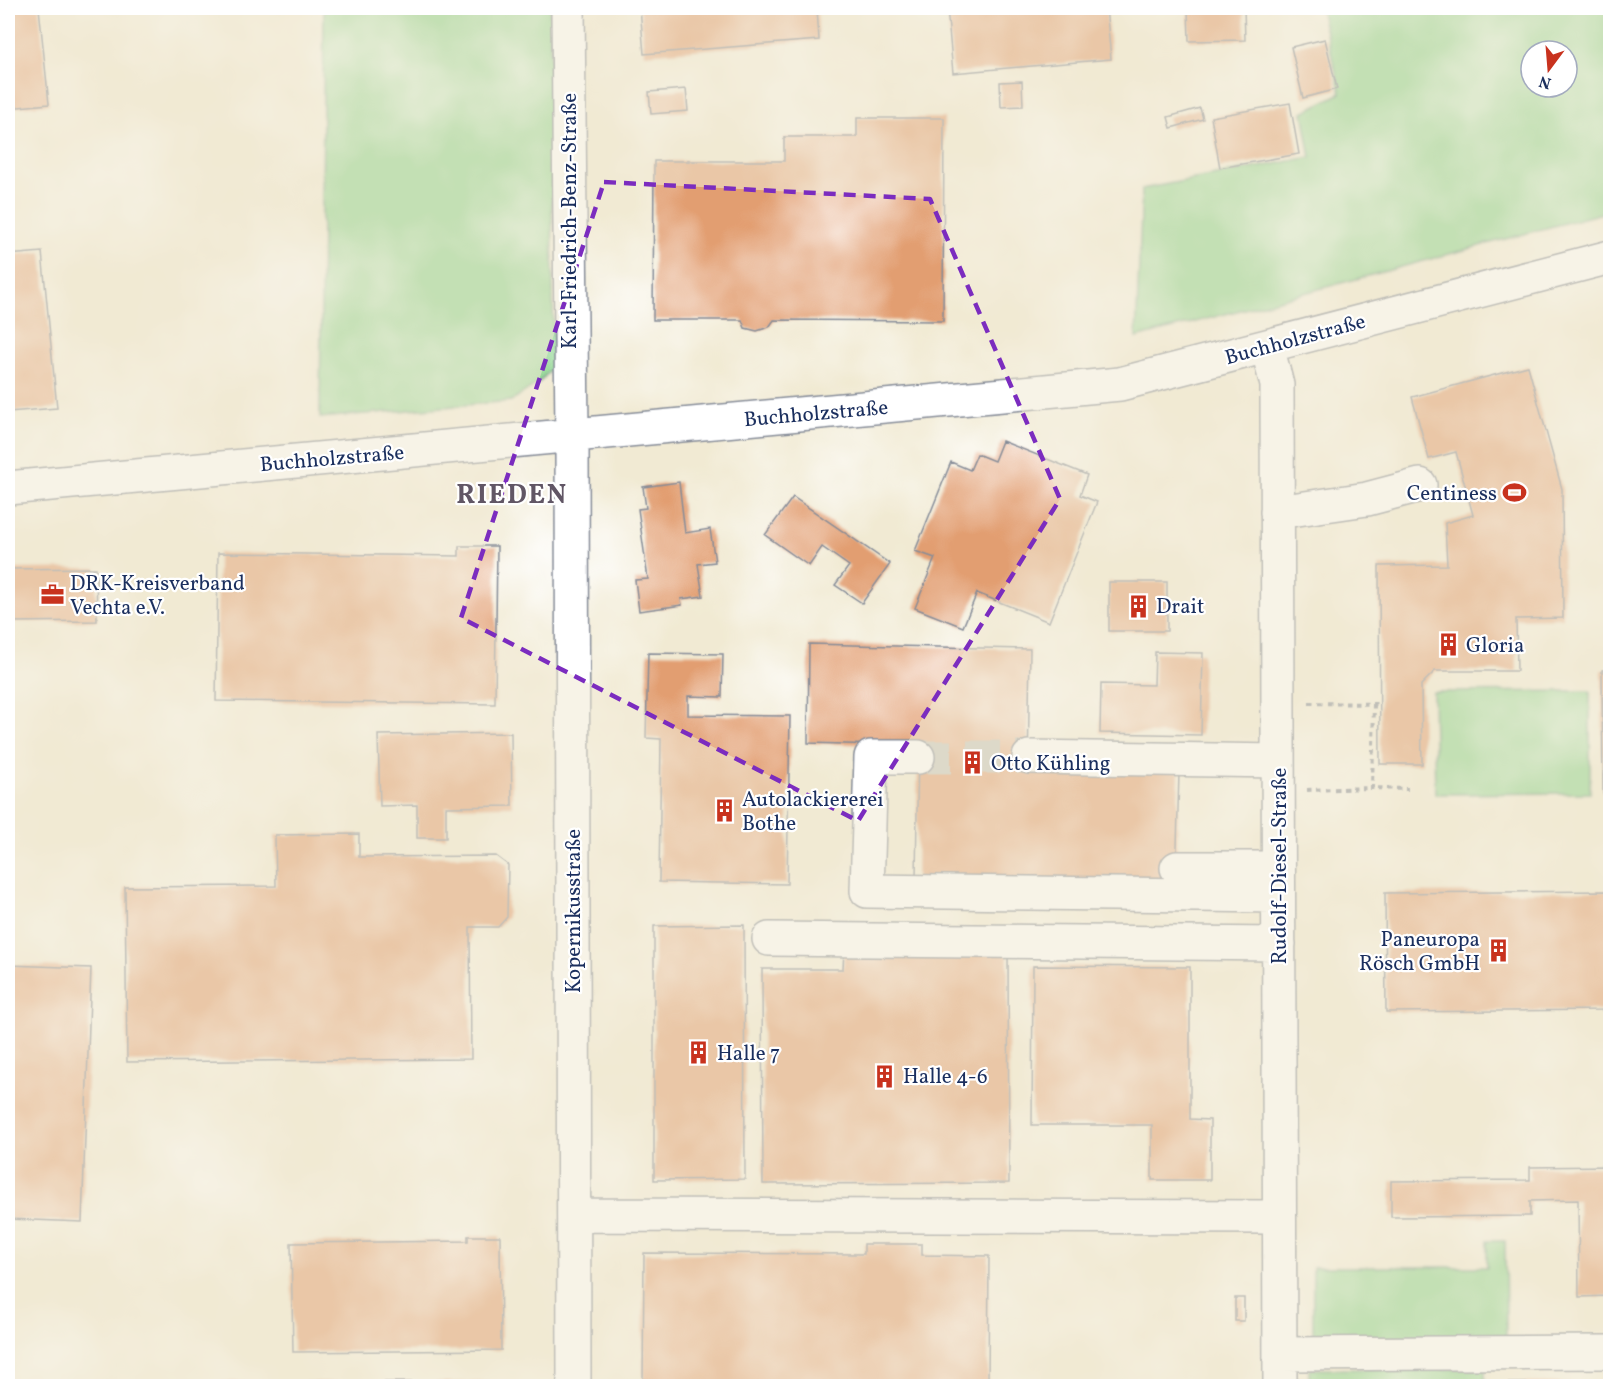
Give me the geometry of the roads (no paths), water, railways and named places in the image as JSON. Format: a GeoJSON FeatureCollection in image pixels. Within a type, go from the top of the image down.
{"type":"FeatureCollection","features":[{"type":"Feature","properties":{"kind":"street","name":"Karl-Friedrich-Benz-Straße"},"geometry":{"type":"LineString","coordinates":[[568,8],[572,435]]}},
{"type":"Feature","properties":{"kind":"street","name":"Buchholzstraße"},"geometry":{"type":"LineString","coordinates":[[8,488],[1120,384],[1611,257]]}},
{"type":"Feature","properties":{"kind":"street","name":"Rudolf-Diesel-Straße"},"geometry":{"type":"LineString","coordinates":[[1267,346],[1277,385],[1280,1386]]}},
{"type":"Feature","properties":{"kind":"street","name":"Kopernikusstraße"},"geometry":{"type":"LineString","coordinates":[[572,435],[574,1386]]}},
{"type":"Feature","properties":{"kind":"street"},"geometry":{"type":"LineString","coordinates":[[1277,512],[1367,500],[1420,485]]}},
{"type":"Feature","properties":{"kind":"street"},"geometry":{"type":"LineString","coordinates":[[918,757],[871,757],[867,891],[1278,882]]}},
{"type":"Feature","properties":{"kind":"street"},"geometry":{"type":"LineString","coordinates":[[1029,757],[1278,775]]}},
{"type":"Feature","properties":{"kind":"street"},"geometry":{"type":"LineString","coordinates":[[1177,868],[1278,882]]}},
{"type":"Feature","properties":{"kind":"street"},"geometry":{"type":"LineString","coordinates":[[769,939],[1279,944]]}},
{"type":"Feature","properties":{"kind":"street"},"geometry":{"type":"LineString","coordinates":[[574,1215],[1280,1217]]}},
{"type":"Feature","properties":{"kind":"street"},"geometry":{"type":"LineString","coordinates":[[1280,1354],[1611,1352]]}},
{"type":"Feature","properties":{"kind":"tunnel"},"geometry":{"type":"LineString","coordinates":[[918,757],[1029,757]]}},
{"type":"Feature","properties":{"kind":"place","name":"Centiness"},"geometry":{"type":"Point","coordinates":[1515,493]}},
{"type":"Feature","properties":{"kind":"place","name":"DRK-Kreisverband Vechta e.V."},"geometry":{"type":"Point","coordinates":[52,595]}},
{"type":"Feature","properties":{"kind":"place","name":"Drait"},"geometry":{"type":"Point","coordinates":[1138,606]}},
{"type":"Feature","properties":{"kind":"place","name":"Gloria"},"geometry":{"type":"Point","coordinates":[1448,645]}},
{"type":"Feature","properties":{"kind":"place","name":"Otto Kühling"},"geometry":{"type":"Point","coordinates":[973,763]}},
{"type":"Feature","properties":{"kind":"place","name":"Autolackiererei Bothe"},"geometry":{"type":"Point","coordinates":[724,811]}},
{"type":"Feature","properties":{"kind":"place","name":"Paneuropa Rösch GmbH"},"geometry":{"type":"Point","coordinates":[1498,951]}},
{"type":"Feature","properties":{"kind":"place","name":"Halle 7"},"geometry":{"type":"Point","coordinates":[699,1053]}},
{"type":"Feature","properties":{"kind":"place","name":"Halle 4-6"},"geometry":{"type":"Point","coordinates":[885,1076]}},
{"type":"Feature","properties":{"kind":"district","name":"RIEDEN"},"geometry":{"type":"Point","coordinates":[512,494]}}]}
